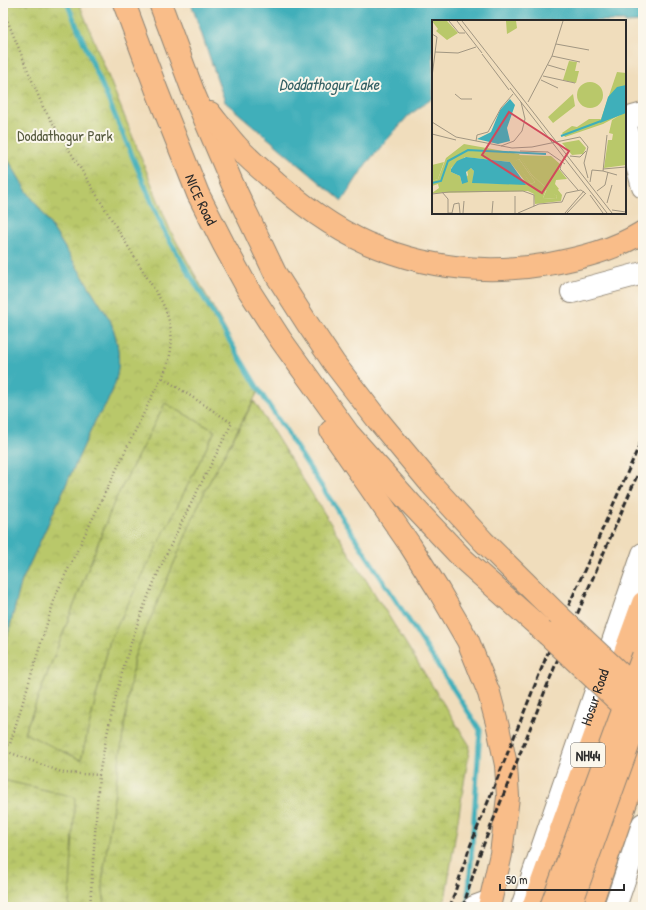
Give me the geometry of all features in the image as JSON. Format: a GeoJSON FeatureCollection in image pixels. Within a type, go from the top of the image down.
{"type":"FeatureCollection","features":[{"type":"Feature","properties":{"kind":"highway","name":"NICE Road"},"geometry":{"type":"LineString","coordinates":[[124,3],[198,194],[248,289],[280,340],[309,381]]}},
{"type":"Feature","properties":{"kind":"highway"},"geometry":{"type":"LineString","coordinates":[[160,3],[194,94],[232,183],[275,273],[334,363],[430,484],[483,541],[643,696]]}},
{"type":"Feature","properties":{"kind":"highway"},"geometry":{"type":"LineString","coordinates":[[194,94],[236,145],[295,198],[324,219],[347,233],[378,248],[417,260],[455,267],[499,270],[540,266],[602,252],[643,232]]}},
{"type":"Feature","properties":{"kind":"highway"},"geometry":{"type":"LineString","coordinates":[[309,381],[348,433],[447,543],[643,724]]}},
{"type":"Feature","properties":{"kind":"highway"},"geometry":{"type":"LineString","coordinates":[[309,381],[325,424],[410,545],[468,642],[489,693],[506,765],[508,797],[501,854],[484,905]]}},
{"type":"Feature","properties":{"kind":"highway","name":"Hosur Road"},"geometry":{"type":"LineString","coordinates":[[533,907],[643,603]]}},
{"type":"Feature","properties":{"kind":"highway"},"geometry":{"type":"LineString","coordinates":[[551,907],[643,656]]}},
{"type":"Feature","properties":{"kind":"highway"},"geometry":{"type":"LineString","coordinates":[[570,907],[643,704]]}},
{"type":"Feature","properties":{"kind":"highway"},"geometry":{"type":"LineString","coordinates":[[590,907],[643,753]]}},
{"type":"Feature","properties":{"kind":"street"},"geometry":{"type":"LineString","coordinates":[[626,119],[643,114]]}},
{"type":"Feature","properties":{"kind":"street"},"geometry":{"type":"LineString","coordinates":[[626,127],[643,187]]}},
{"type":"Feature","properties":{"kind":"street"},"geometry":{"type":"LineString","coordinates":[[572,292],[643,273]]}},
{"type":"Feature","properties":{"kind":"street","name":"Hosur Road"},"geometry":{"type":"LineString","coordinates":[[522,907],[643,554]]}},
{"type":"Feature","properties":{"kind":"street"},"geometry":{"type":"LineString","coordinates":[[615,907],[643,824]]}},
{"type":"Feature","properties":{"kind":"path"},"geometry":{"type":"LineString","coordinates":[[3,10],[43,108],[162,302],[167,313],[172,337],[171,351],[163,378],[56,594],[10,744],[3,746]]}},
{"type":"Feature","properties":{"kind":"path"},"geometry":{"type":"LineString","coordinates":[[90,907],[99,775],[114,702],[135,631],[149,594],[165,558],[232,423],[163,378]]}},
{"type":"Feature","properties":{"kind":"path"},"geometry":{"type":"LineString","coordinates":[[3,750],[64,773],[99,775]]}},
{"type":"Feature","properties":{"kind":"green space","name":"Doddathogur Park"},"geometry":{"type":"Polygon","coordinates":[[[3,3],[79,3],[170,230],[259,390],[205,490],[134,657],[102,882],[105,907],[69,907],[75,797],[3,780],[3,654],[21,583],[96,419],[104,407],[115,383],[118,371],[118,347],[110,320],[45,216],[26,190],[3,151],[3,3]],[[165,403],[114,502],[24,733],[81,760],[110,640],[215,431],[165,403]]]}},
{"type":"Feature","properties":{"kind":"green space"},"geometry":{"type":"Polygon","coordinates":[[[254,401],[470,746],[445,900],[430,907],[105,907],[102,882],[134,657],[205,490],[254,401]]]}},
{"type":"Feature","properties":{"kind":"green space"},"geometry":{"type":"Polygon","coordinates":[[[165,403],[215,431],[110,640],[81,760],[24,734],[114,502],[165,403]]]}},
{"type":"Feature","properties":{"kind":"green space"},"geometry":{"type":"Polygon","coordinates":[[[3,780],[76,797],[69,907],[3,907],[3,780]]]}},
{"type":"Feature","properties":{"kind":"water","name":"Doddathogur Lake"},"geometry":{"type":"Polygon","coordinates":[[[191,3],[643,3],[643,22],[626,23],[626,20],[432,20],[432,99],[408,116],[366,164],[342,201],[225,102],[191,3]]]}},
{"type":"Feature","properties":{"kind":"water"},"geometry":{"type":"Polygon","coordinates":[[[3,151],[26,190],[45,216],[110,320],[118,347],[118,371],[110,395],[96,419],[21,583],[3,654],[3,151]]]}},
{"type":"Feature","properties":{"kind":"waterway"},"geometry":{"type":"LineString","coordinates":[[67,3],[165,233],[259,390],[480,730],[468,904]]}},
{"type":"Feature","properties":{"kind":"railway"},"geometry":{"type":"LineString","coordinates":[[450,907],[469,849],[547,655],[643,437]]}},
{"type":"Feature","properties":{"kind":"railway"},"geometry":{"type":"LineString","coordinates":[[463,907],[479,856],[557,661],[643,462]]}}]}
